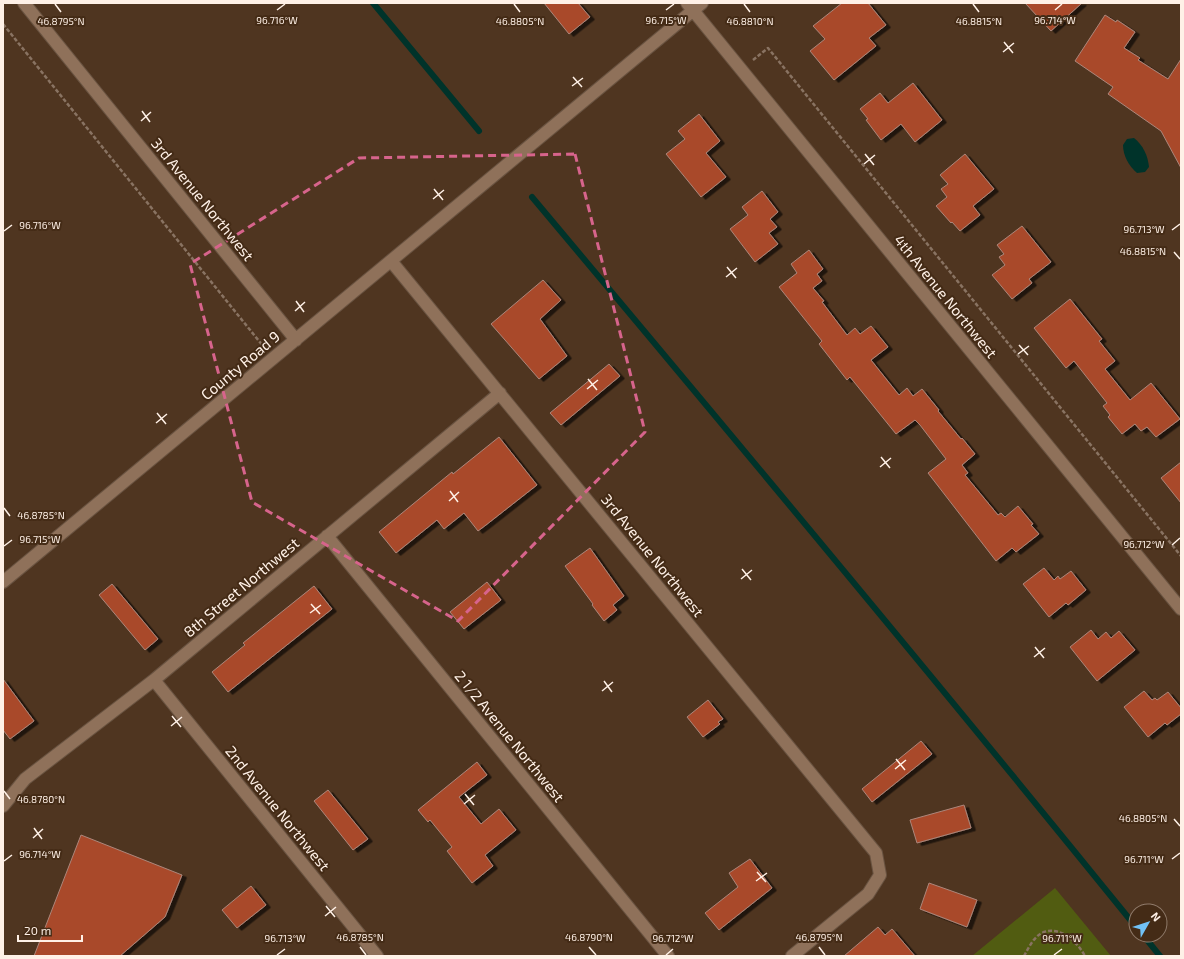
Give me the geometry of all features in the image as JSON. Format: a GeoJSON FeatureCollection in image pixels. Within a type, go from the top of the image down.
{"type":"FeatureCollection","features":[{"type":"Feature","properties":{"kind":"street","name":"3rd Avenue Northwest"},"geometry":{"type":"LineString","coordinates":[[24,3],[296,340]]}},
{"type":"Feature","properties":{"kind":"street","name":"County Road 9"},"geometry":{"type":"LineString","coordinates":[[3,582],[391,261],[694,6]]}},
{"type":"Feature","properties":{"kind":"street","name":"4th Avenue Northwest"},"geometry":{"type":"LineString","coordinates":[[694,6],[742,70],[1181,609]]}},
{"type":"Feature","properties":{"kind":"street","name":"3rd Avenue Northwest"},"geometry":{"type":"LineString","coordinates":[[391,261],[876,853],[880,875],[868,894],[792,956]]}},
{"type":"Feature","properties":{"kind":"street","name":"8th Street Northwest"},"geometry":{"type":"LineString","coordinates":[[3,806],[25,779],[154,680],[500,393]]}},
{"type":"Feature","properties":{"kind":"street","name":"2 1/2 Avenue Northwest"},"geometry":{"type":"LineString","coordinates":[[327,536],[668,956]]}},
{"type":"Feature","properties":{"kind":"street","name":"2nd Avenue Northwest"},"geometry":{"type":"LineString","coordinates":[[154,680],[377,956]]}},
{"type":"Feature","properties":{"kind":"path"},"geometry":{"type":"LineString","coordinates":[[3,24],[274,358]]}},
{"type":"Feature","properties":{"kind":"path"},"geometry":{"type":"LineString","coordinates":[[742,70],[768,48],[1181,556]]}},
{"type":"Feature","properties":{"kind":"path"},"geometry":{"type":"LineString","coordinates":[[1024,956],[1036,938],[1044,932],[1053,931],[1065,934],[1073,940],[1085,956]]}},
{"type":"Feature","properties":{"kind":"highlighted area"},"geometry":{"type":"Polygon","coordinates":[[[575,154],[645,432],[458,621],[252,502],[190,264],[359,158],[575,154]]]}},
{"type":"Feature","properties":{"kind":"green space"},"geometry":{"type":"Polygon","coordinates":[[[1055,888],[1111,956],[972,956],[1055,888]]]}},
{"type":"Feature","properties":{"kind":"water"},"geometry":{"type":"Polygon","coordinates":[[[1134,138],[1142,147],[1148,159],[1149,167],[1145,172],[1137,173],[1125,157],[1123,145],[1127,139],[1134,138]]]}},
{"type":"Feature","properties":{"kind":"building"},"geometry":{"type":"Polygon","coordinates":[[[544,3],[578,3],[590,17],[569,34],[544,3]]]}},
{"type":"Feature","properties":{"kind":"building"},"geometry":{"type":"Polygon","coordinates":[[[842,3],[868,3],[886,25],[869,38],[876,46],[834,80],[810,51],[825,39],[813,26],[842,3]]]}},
{"type":"Feature","properties":{"kind":"building"},"geometry":{"type":"Polygon","coordinates":[[[1025,3],[1082,3],[1051,31],[1025,3]]]}},
{"type":"Feature","properties":{"kind":"building"},"geometry":{"type":"Polygon","coordinates":[[[1105,15],[1116,22],[1117,20],[1135,32],[1124,48],[1140,58],[1138,60],[1168,79],[1181,59],[1181,168],[1161,131],[1108,94],[1113,87],[1075,61],[1105,15]]]}},
{"type":"Feature","properties":{"kind":"building"},"geometry":{"type":"Polygon","coordinates":[[[913,83],[942,120],[915,142],[901,124],[881,140],[866,120],[868,119],[860,109],[880,93],[888,103],[913,83]]]}},
{"type":"Feature","properties":{"kind":"building"},"geometry":{"type":"Polygon","coordinates":[[[699,114],[720,141],[706,153],[726,177],[701,197],[666,154],[685,139],[678,131],[699,114]]]}},
{"type":"Feature","properties":{"kind":"building"},"geometry":{"type":"Polygon","coordinates":[[[965,154],[994,189],[973,206],[980,215],[960,231],[936,206],[947,197],[941,189],[948,184],[940,175],[965,154]]]}},
{"type":"Feature","properties":{"kind":"building"},"geometry":{"type":"Polygon","coordinates":[[[762,191],[778,212],[770,219],[777,227],[769,233],[778,244],[755,262],[730,229],[748,215],[742,207],[762,191]]]}},
{"type":"Feature","properties":{"kind":"building"},"geometry":{"type":"Polygon","coordinates":[[[1022,226],[1051,262],[1029,279],[1032,283],[1012,299],[992,275],[1005,265],[999,257],[1004,254],[997,245],[1022,226]]]}},
{"type":"Feature","properties":{"kind":"building"},"geometry":{"type":"Polygon","coordinates":[[[809,250],[823,269],[817,274],[822,281],[813,288],[824,301],[822,302],[847,335],[855,328],[860,334],[871,326],[888,347],[871,360],[899,395],[907,388],[913,396],[922,389],[939,410],[938,411],[975,454],[962,465],[968,473],[965,475],[998,515],[1001,513],[1005,517],[1018,506],[1033,524],[1031,525],[1039,534],[1016,552],[1012,548],[996,561],[928,473],[946,459],[920,425],[915,420],[896,434],[850,377],[847,380],[819,344],[822,341],[779,287],[797,273],[791,264],[809,250]]]}},
{"type":"Feature","properties":{"kind":"building"},"geometry":{"type":"Polygon","coordinates":[[[543,280],[561,300],[540,319],[567,356],[539,379],[491,324],[543,280]]]}},
{"type":"Feature","properties":{"kind":"building"},"geometry":{"type":"Polygon","coordinates":[[[1070,299],[1102,339],[1099,341],[1115,361],[1105,369],[1130,400],[1151,383],[1180,419],[1156,437],[1147,427],[1141,431],[1135,424],[1122,434],[1108,417],[1110,415],[1103,406],[1107,403],[1074,361],[1066,368],[1034,328],[1070,299]]]}},
{"type":"Feature","properties":{"kind":"building"},"geometry":{"type":"Polygon","coordinates":[[[609,364],[620,376],[561,425],[550,413],[609,364]]]}},
{"type":"Feature","properties":{"kind":"building"},"geometry":{"type":"Polygon","coordinates":[[[499,437],[537,485],[478,531],[464,513],[444,529],[437,520],[396,553],[379,532],[452,472],[453,474],[499,437]]]}},
{"type":"Feature","properties":{"kind":"building"},"geometry":{"type":"Polygon","coordinates":[[[1181,462],[1181,503],[1161,478],[1181,462]]]}},
{"type":"Feature","properties":{"kind":"building"},"geometry":{"type":"Polygon","coordinates":[[[590,548],[624,596],[613,605],[617,610],[604,621],[565,566],[590,548]]]}},
{"type":"Feature","properties":{"kind":"building"},"geometry":{"type":"Polygon","coordinates":[[[1044,568],[1054,580],[1058,576],[1060,579],[1071,571],[1086,590],[1068,605],[1066,603],[1049,617],[1023,584],[1044,568]]]}},
{"type":"Feature","properties":{"kind":"building"},"geometry":{"type":"Polygon","coordinates":[[[487,582],[501,600],[464,629],[450,612],[487,582]]]}},
{"type":"Feature","properties":{"kind":"building"},"geometry":{"type":"Polygon","coordinates":[[[112,584],[158,639],[145,650],[99,595],[112,584]]]}},
{"type":"Feature","properties":{"kind":"building"},"geometry":{"type":"Polygon","coordinates":[[[314,586],[332,609],[228,692],[212,672],[245,645],[243,643],[314,586]]]}},
{"type":"Feature","properties":{"kind":"building"},"geometry":{"type":"Polygon","coordinates":[[[1091,630],[1098,639],[1106,632],[1111,638],[1119,631],[1135,650],[1097,681],[1070,647],[1091,630]]]}},
{"type":"Feature","properties":{"kind":"building"},"geometry":{"type":"Polygon","coordinates":[[[3,679],[34,721],[10,739],[3,730],[3,679]]]}},
{"type":"Feature","properties":{"kind":"building"},"geometry":{"type":"Polygon","coordinates":[[[1144,691],[1152,700],[1155,698],[1157,700],[1168,692],[1181,708],[1181,714],[1167,725],[1165,723],[1148,737],[1124,707],[1144,691]]]}},
{"type":"Feature","properties":{"kind":"building"},"geometry":{"type":"Polygon","coordinates":[[[708,700],[723,719],[718,722],[720,724],[703,737],[687,717],[708,700]]]}},
{"type":"Feature","properties":{"kind":"building"},"geometry":{"type":"Polygon","coordinates":[[[921,741],[932,754],[872,802],[862,789],[921,741]]]}},
{"type":"Feature","properties":{"kind":"building"},"geometry":{"type":"Polygon","coordinates":[[[477,762],[487,775],[459,797],[481,824],[499,809],[516,830],[485,855],[493,866],[472,883],[447,851],[452,847],[430,820],[428,822],[418,810],[477,762]]]}},
{"type":"Feature","properties":{"kind":"building"},"geometry":{"type":"Polygon","coordinates":[[[328,790],[368,839],[353,850],[314,801],[328,790]]]}},
{"type":"Feature","properties":{"kind":"building"},"geometry":{"type":"Polygon","coordinates":[[[964,805],[971,828],[917,843],[910,820],[964,805]]]}},
{"type":"Feature","properties":{"kind":"building"},"geometry":{"type":"Polygon","coordinates":[[[81,835],[182,875],[165,917],[120,956],[34,956],[81,835]]]}},
{"type":"Feature","properties":{"kind":"building"},"geometry":{"type":"Polygon","coordinates":[[[750,859],[772,888],[719,930],[705,913],[738,887],[729,873],[750,859]]]}},
{"type":"Feature","properties":{"kind":"building"},"geometry":{"type":"Polygon","coordinates":[[[929,883],[977,900],[967,927],[920,909],[929,883]]]}},
{"type":"Feature","properties":{"kind":"building"},"geometry":{"type":"Polygon","coordinates":[[[251,886],[266,905],[237,928],[222,910],[251,886]]]}},
{"type":"Feature","properties":{"kind":"building"},"geometry":{"type":"Polygon","coordinates":[[[878,927],[885,935],[892,929],[915,956],[844,956],[878,927]]]}},
{"type":"Feature","properties":{"kind":"waterway"},"geometry":{"type":"LineString","coordinates":[[373,3],[479,131]]}},
{"type":"Feature","properties":{"kind":"waterway"},"geometry":{"type":"LineString","coordinates":[[532,197],[836,560],[1128,917]]}},
{"type":"Feature","properties":{"kind":"waterway"},"geometry":{"type":"LineString","coordinates":[[1149,943],[1160,956]]}}]}
